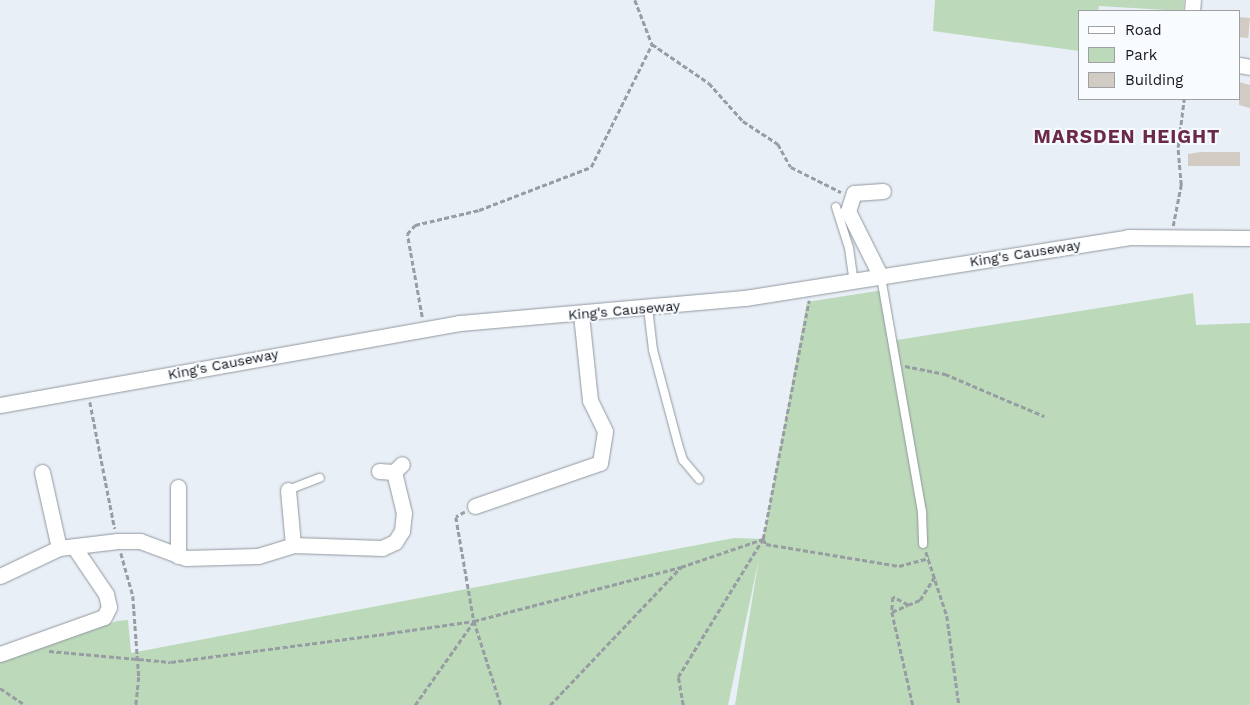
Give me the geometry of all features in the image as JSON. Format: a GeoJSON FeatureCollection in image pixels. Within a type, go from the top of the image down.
{"type":"FeatureCollection","features":[{"type":"Feature","properties":{"kind":"street"},"geometry":{"type":"LineString","coordinates":[[881,277],[873,254],[855,231],[848,212],[851,197],[883,191]]}},
{"type":"Feature","properties":{"kind":"street","name":"King's Causeway"},"geometry":{"type":"LineString","coordinates":[[0,405],[424,328],[581,315],[812,288],[1128,237],[1171,235],[1250,238]]}},
{"type":"Feature","properties":{"kind":"street"},"geometry":{"type":"LineString","coordinates":[[475,506],[600,463],[605,431],[590,400],[581,315]]}},
{"type":"Feature","properties":{"kind":"street"},"geometry":{"type":"LineString","coordinates":[[0,576],[58,548],[140,541],[178,556],[258,556],[294,545],[382,548],[395,542],[402,531],[404,513],[398,468],[379,471]]}},
{"type":"Feature","properties":{"kind":"street"},"geometry":{"type":"LineString","coordinates":[[42,472],[58,548]]}},
{"type":"Feature","properties":{"kind":"street"},"geometry":{"type":"LineString","coordinates":[[178,487],[178,556]]}},
{"type":"Feature","properties":{"kind":"street"},"geometry":{"type":"LineString","coordinates":[[288,490],[294,545]]}},
{"type":"Feature","properties":{"kind":"street"},"geometry":{"type":"LineString","coordinates":[[0,654],[104,617],[109,607],[106,594],[74,547]]}},
{"type":"Feature","properties":{"kind":"lane"},"geometry":{"type":"LineString","coordinates":[[836,208],[850,248],[854,282]]}},
{"type":"Feature","properties":{"kind":"lane"},"geometry":{"type":"LineString","coordinates":[[881,277],[922,512],[923,544]]}},
{"type":"Feature","properties":{"kind":"lane"},"geometry":{"type":"LineString","coordinates":[[648,308],[653,350],[675,436],[683,460],[699,479]]}},
{"type":"Feature","properties":{"kind":"lane"},"geometry":{"type":"LineString","coordinates":[[288,490],[320,478]]}},
{"type":"Feature","properties":{"kind":"path"},"geometry":{"type":"LineString","coordinates":[[636,0],[652,44],[710,84],[744,120],[778,144],[791,167],[851,197]]}},
{"type":"Feature","properties":{"kind":"path"},"geometry":{"type":"LineString","coordinates":[[424,328],[407,234],[415,226],[479,210],[591,167],[652,44]]}},
{"type":"Feature","properties":{"kind":"path"},"geometry":{"type":"LineString","coordinates":[[1171,235],[1181,185],[1178,147],[1184,100]]}},
{"type":"Feature","properties":{"kind":"path"},"geometry":{"type":"LineString","coordinates":[[683,705],[678,677],[763,539],[812,288]]}},
{"type":"Feature","properties":{"kind":"path"},"geometry":{"type":"LineString","coordinates":[[896,365],[945,374],[1044,416]]}},
{"type":"Feature","properties":{"kind":"path"},"geometry":{"type":"LineString","coordinates":[[475,506],[456,517],[474,621],[501,705]]}},
{"type":"Feature","properties":{"kind":"path"},"geometry":{"type":"LineString","coordinates":[[763,539],[766,544],[899,566],[929,558]]}},
{"type":"Feature","properties":{"kind":"path"},"geometry":{"type":"LineString","coordinates":[[46,651],[171,662],[474,621],[682,567],[763,539]]}},
{"type":"Feature","properties":{"kind":"path"},"geometry":{"type":"LineString","coordinates":[[923,544],[936,575],[947,616],[959,705]]}},
{"type":"Feature","properties":{"kind":"path"},"geometry":{"type":"LineString","coordinates":[[550,705],[682,567]]}},
{"type":"Feature","properties":{"kind":"path"},"geometry":{"type":"LineString","coordinates":[[892,612],[920,600],[936,575]]}},
{"type":"Feature","properties":{"kind":"path"},"geometry":{"type":"LineString","coordinates":[[908,605],[893,597],[892,612],[913,705]]}},
{"type":"Feature","properties":{"kind":"path"},"geometry":{"type":"LineString","coordinates":[[415,705],[474,621]]}},
{"type":"Feature","properties":{"kind":"path"},"geometry":{"type":"LineString","coordinates":[[0,688],[24,705]]}},
{"type":"Feature","properties":{"kind":"green space"},"geometry":{"type":"Polygon","coordinates":[[[935,0],[1184,0],[1183,10],[1099,6],[1098,10],[1078,10],[1078,51],[933,31],[935,0]]]}},
{"type":"Feature","properties":{"kind":"green space"},"geometry":{"type":"Polygon","coordinates":[[[883,290],[891,341],[1193,293],[1196,325],[1250,323],[1250,705],[735,705],[759,558],[728,705],[0,705],[0,660],[117,621],[128,620],[131,653],[734,538],[763,539],[807,302],[883,290]]]}},
{"type":"Feature","properties":{"kind":"building"},"geometry":{"type":"Polygon","coordinates":[[[1240,17],[1250,18],[1248,38],[1240,37],[1240,17]]]}},
{"type":"Feature","properties":{"kind":"building"},"geometry":{"type":"Polygon","coordinates":[[[1240,82],[1250,85],[1250,108],[1239,105],[1240,82]]]}},
{"type":"Feature","properties":{"kind":"building"},"geometry":{"type":"Polygon","coordinates":[[[1240,152],[1240,166],[1188,166],[1188,154],[1240,152]]]}},
{"type":"Feature","properties":{"kind":"district","name":"MARSDEN HEIGHT"},"geometry":{"type":"Point","coordinates":[1127,137]}}]}
